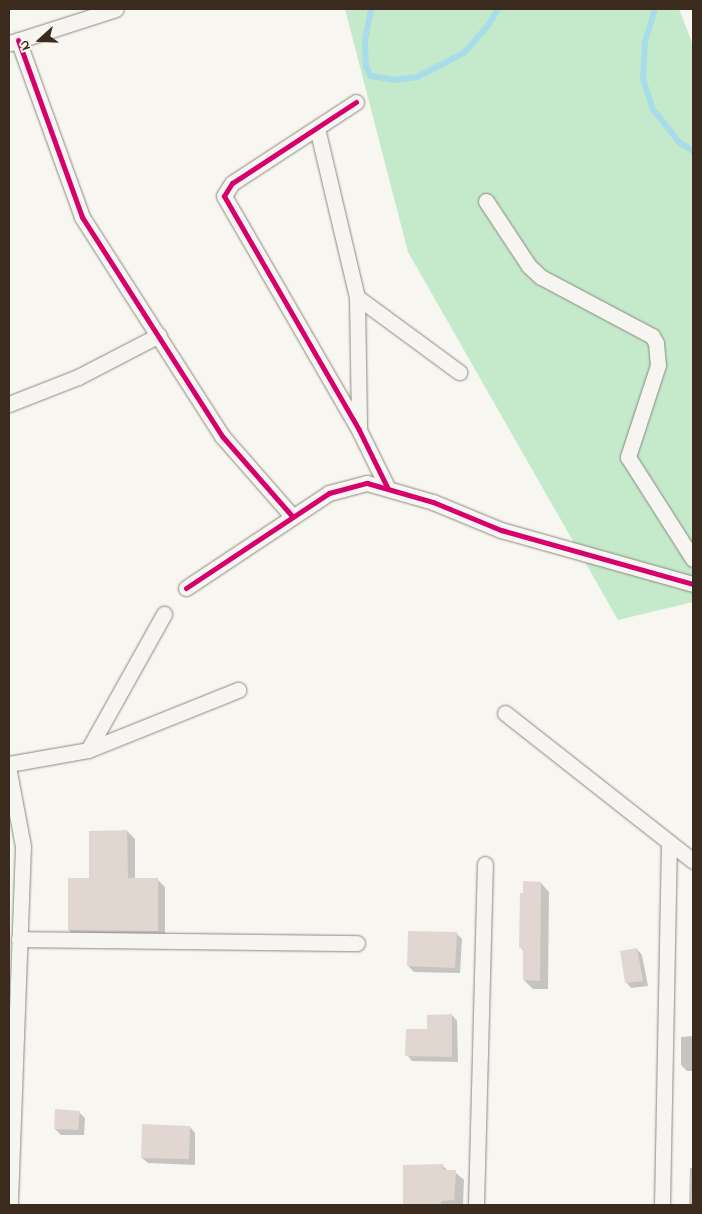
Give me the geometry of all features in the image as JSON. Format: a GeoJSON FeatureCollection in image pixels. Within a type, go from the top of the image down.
{"type":"FeatureCollection","features":[{"type":"Feature","properties":{"kind":"street"},"geometry":{"type":"LineString","coordinates":[[116,9],[13,42],[82,217],[108,262],[159,335],[222,436],[292,516]]}},
{"type":"Feature","properties":{"kind":"street"},"geometry":{"type":"LineString","coordinates":[[356,102],[232,183],[224,196],[359,430],[387,487]]}},
{"type":"Feature","properties":{"kind":"street"},"geometry":{"type":"LineString","coordinates":[[318,128],[358,297],[359,430]]}},
{"type":"Feature","properties":{"kind":"street"},"geometry":{"type":"LineString","coordinates":[[486,201],[530,266],[541,277],[652,336],[656,343],[658,365],[628,457],[693,559]]}},
{"type":"Feature","properties":{"kind":"street"},"geometry":{"type":"LineString","coordinates":[[358,297],[460,372]]}},
{"type":"Feature","properties":{"kind":"street"},"geometry":{"type":"LineString","coordinates":[[9,404],[78,377],[159,335]]}},
{"type":"Feature","properties":{"kind":"street"},"geometry":{"type":"LineString","coordinates":[[186,588],[329,493],[367,483],[387,487],[434,502],[501,530],[693,584]]}},
{"type":"Feature","properties":{"kind":"street"},"geometry":{"type":"LineString","coordinates":[[88,750],[164,614]]}},
{"type":"Feature","properties":{"kind":"street"},"geometry":{"type":"LineString","coordinates":[[9,764],[88,750],[238,690]]}},
{"type":"Feature","properties":{"kind":"street"},"geometry":{"type":"LineString","coordinates":[[504,713],[693,861]]}},
{"type":"Feature","properties":{"kind":"street"},"geometry":{"type":"LineString","coordinates":[[9,772],[22,846],[10,1205]]}},
{"type":"Feature","properties":{"kind":"street"},"geometry":{"type":"LineString","coordinates":[[662,1205],[669,843]]}},
{"type":"Feature","properties":{"kind":"street"},"geometry":{"type":"LineString","coordinates":[[476,1205],[486,864]]}},
{"type":"Feature","properties":{"kind":"street"},"geometry":{"type":"LineString","coordinates":[[19,940],[357,943]]}},
{"type":"Feature","properties":{"kind":"green space"},"geometry":{"type":"Polygon","coordinates":[[[345,9],[679,9],[693,45],[693,602],[618,620],[408,252],[345,9]]]}},
{"type":"Feature","properties":{"kind":"building"},"geometry":{"type":"Polygon","coordinates":[[[127,830],[128,878],[158,878],[158,931],[68,930],[68,878],[89,878],[89,831],[127,830]]]}},
{"type":"Feature","properties":{"kind":"building"},"geometry":{"type":"Polygon","coordinates":[[[523,881],[541,882],[540,981],[523,980],[523,948],[519,948],[520,893],[523,893],[523,881]]]}},
{"type":"Feature","properties":{"kind":"building"},"geometry":{"type":"Polygon","coordinates":[[[408,931],[457,932],[455,968],[407,966],[408,931]]]}},
{"type":"Feature","properties":{"kind":"building"},"geometry":{"type":"Polygon","coordinates":[[[637,948],[643,981],[625,983],[620,951],[637,948]]]}},
{"type":"Feature","properties":{"kind":"building"},"geometry":{"type":"Polygon","coordinates":[[[452,1014],[452,1057],[405,1056],[406,1029],[427,1029],[427,1015],[452,1014]]]}},
{"type":"Feature","properties":{"kind":"building"},"geometry":{"type":"Polygon","coordinates":[[[55,1109],[80,1111],[78,1130],[54,1129],[55,1109]]]}},
{"type":"Feature","properties":{"kind":"building"},"geometry":{"type":"Polygon","coordinates":[[[142,1124],[190,1126],[189,1159],[141,1158],[142,1124]]]}},
{"type":"Feature","properties":{"kind":"building"},"geometry":{"type":"Polygon","coordinates":[[[443,1164],[443,1170],[456,1170],[454,1200],[441,1201],[441,1205],[403,1205],[403,1165],[443,1164]]]}},
{"type":"Feature","properties":{"kind":"waterway"},"geometry":{"type":"LineString","coordinates":[[371,9],[365,41],[366,67],[371,76],[395,80],[417,77],[464,53],[489,24],[498,9]]}},
{"type":"Feature","properties":{"kind":"waterway"},"geometry":{"type":"LineString","coordinates":[[655,9],[645,42],[643,79],[653,109],[679,142],[693,151]]}},
{"type":"Feature","properties":{"kind":"cycle path"},"geometry":{"type":"LineString","coordinates":[[18,40],[82,217],[222,436],[292,516]]}},
{"type":"Feature","properties":{"kind":"cycle path"},"geometry":{"type":"LineString","coordinates":[[356,102],[232,183],[224,196],[359,430],[387,487]]}},
{"type":"Feature","properties":{"kind":"cycle path"},"geometry":{"type":"LineString","coordinates":[[186,588],[329,493],[367,483],[433,502],[501,530],[693,584]]}}]}
